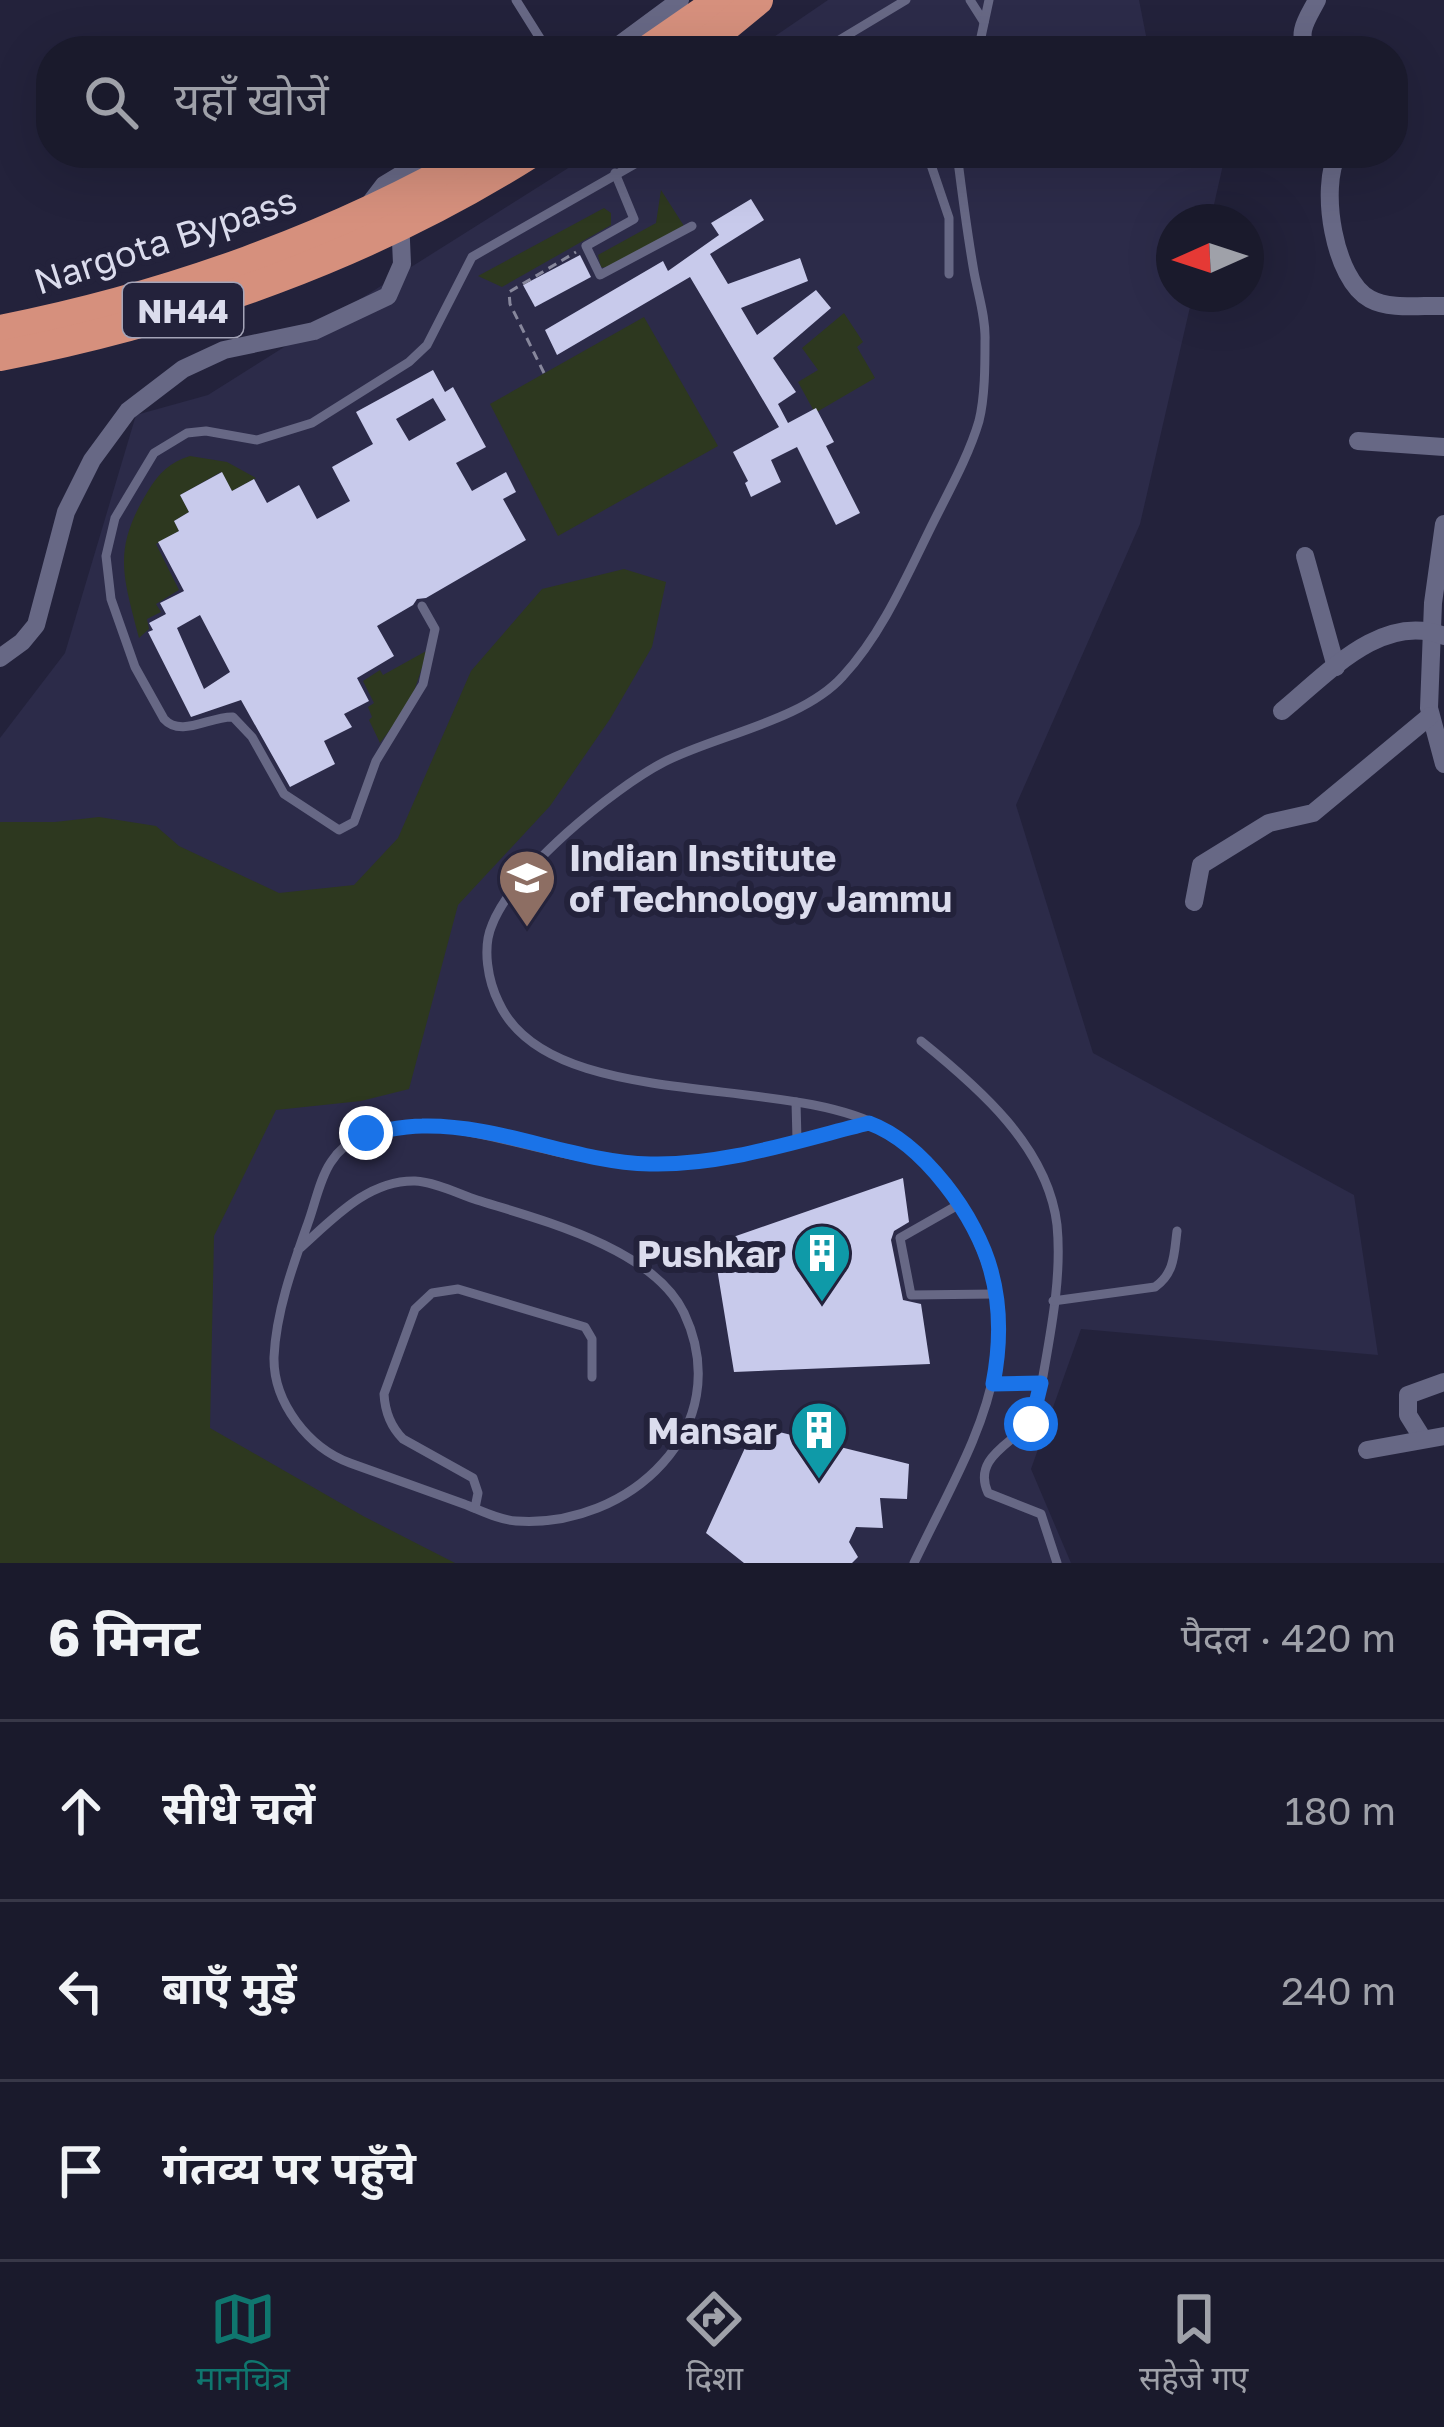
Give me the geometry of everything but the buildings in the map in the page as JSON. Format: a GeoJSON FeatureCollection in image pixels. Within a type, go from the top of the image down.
{"type":"FeatureCollection","features":[{"type":"Feature","properties":{"kind":"highway"},"geometry":{"type":"LineString","coordinates":[[668,36],[720,0]]}},
{"type":"Feature","properties":{"kind":"highway"},"geometry":{"type":"LineString","coordinates":[[714,36],[758,0]]}},
{"type":"Feature","properties":{"kind":"highway","name":"Nargota Bypass"},"geometry":{"type":"LineString","coordinates":[[398,211],[459,168]]}},
{"type":"Feature","properties":{"kind":"highway","name":"Nargota Bypass"},"geometry":{"type":"LineString","coordinates":[[0,330],[149,293],[356,226],[496,168]]}},
{"type":"Feature","properties":{"kind":"highway","name":"Nargota Bypass"},"geometry":{"type":"LineString","coordinates":[[0,356],[154,320],[272,280],[356,226]]}},
{"type":"Feature","properties":{"kind":"street"},"geometry":{"type":"LineString","coordinates":[[631,36],[680,0]]}},
{"type":"Feature","properties":{"kind":"street"},"geometry":{"type":"LineString","coordinates":[[1301,36],[1317,0]]}},
{"type":"Feature","properties":{"kind":"street"},"geometry":{"type":"LineString","coordinates":[[356,226],[384,184],[411,168]]}},
{"type":"Feature","properties":{"kind":"street"},"geometry":{"type":"LineString","coordinates":[[1333,168],[1330,212],[1338,248],[1357,290],[1380,304],[1444,306]]}},
{"type":"Feature","properties":{"kind":"street"},"geometry":{"type":"LineString","coordinates":[[0,658],[36,625],[66,512],[92,460],[128,412],[183,369],[224,350],[314,331],[388,296],[402,264],[398,211]]}},
{"type":"Feature","properties":{"kind":"street"},"geometry":{"type":"LineString","coordinates":[[1358,441],[1444,447]]}},
{"type":"Feature","properties":{"kind":"street"},"geometry":{"type":"LineString","coordinates":[[1444,524],[1430,716],[1444,764]]}},
{"type":"Feature","properties":{"kind":"street"},"geometry":{"type":"LineString","coordinates":[[1305,556],[1336,667]]}},
{"type":"Feature","properties":{"kind":"street"},"geometry":{"type":"LineString","coordinates":[[1282,711],[1381,637],[1437,634]]}},
{"type":"Feature","properties":{"kind":"street"},"geometry":{"type":"LineString","coordinates":[[1194,902],[1201,865],[1269,823],[1313,813],[1430,716]]}},
{"type":"Feature","properties":{"kind":"street"},"geometry":{"type":"LineString","coordinates":[[1423,1439],[1408,1415],[1408,1395],[1444,1382]]}},
{"type":"Feature","properties":{"kind":"street"},"geometry":{"type":"LineString","coordinates":[[1367,1450],[1444,1436]]}},
{"type":"Feature","properties":{"kind":"lane"},"geometry":{"type":"LineString","coordinates":[[516,0],[539,36]]}},
{"type":"Feature","properties":{"kind":"lane"},"geometry":{"type":"LineString","coordinates":[[855,36],[906,0]]}},
{"type":"Feature","properties":{"kind":"lane"},"geometry":{"type":"LineString","coordinates":[[970,0],[984,22]]}},
{"type":"Feature","properties":{"kind":"lane"},"geometry":{"type":"LineString","coordinates":[[981,36],[988,0]]}},
{"type":"Feature","properties":{"kind":"lane"},"geometry":{"type":"LineString","coordinates":[[422,606],[435,629],[423,684],[376,760],[354,822],[339,830],[284,794],[252,737],[233,717],[219,716],[178,728],[164,719],[135,667],[111,599],[106,556],[109,533],[154,453],[174,438],[206,430],[256,440],[312,423],[409,362],[427,345],[472,257],[625,168]]}},
{"type":"Feature","properties":{"kind":"lane"},"geometry":{"type":"LineString","coordinates":[[932,168],[949,218],[950,274]]}},
{"type":"Feature","properties":{"kind":"lane"},"geometry":{"type":"LineString","coordinates":[[914,1563],[974,1437],[999,1352],[991,1270],[940,1176],[884,1128],[823,1106],[692,1090],[559,1062],[528,1043],[510,1024],[490,978],[487,944],[490,927],[512,889],[554,846],[632,782],[665,761],[808,702],[841,680],[870,641],[956,476],[980,418],[986,336],[960,168]]}},
{"type":"Feature","properties":{"kind":"lane"},"geometry":{"type":"LineString","coordinates":[[615,173],[634,219],[586,246],[600,275],[692,226]]}},
{"type":"Feature","properties":{"kind":"lane"},"geometry":{"type":"LineString","coordinates":[[921,1041],[978,1088],[1014,1131],[1041,1175],[1057,1222],[1053,1300],[1031,1424],[990,1458],[983,1477],[988,1493],[1040,1514],[1057,1563]]}},
{"type":"Feature","properties":{"kind":"lane"},"geometry":{"type":"LineString","coordinates":[[796,1102],[796,1140]]}},
{"type":"Feature","properties":{"kind":"lane"},"geometry":{"type":"LineString","coordinates":[[298,1250],[357,1198],[417,1181],[568,1229],[632,1258],[683,1310],[696,1352],[698,1396],[670,1456],[654,1473],[629,1495],[570,1518],[512,1522],[327,1454],[296,1421],[274,1373],[275,1342],[298,1250],[331,1160],[366,1133],[423,1126],[487,1134],[575,1156],[652,1164],[716,1159],[869,1123]]}},
{"type":"Feature","properties":{"kind":"lane"},"geometry":{"type":"LineString","coordinates":[[958,1205],[900,1238],[911,1295],[994,1294]]}},
{"type":"Feature","properties":{"kind":"lane"},"geometry":{"type":"LineString","coordinates":[[1053,1300],[1154,1287],[1165,1280],[1172,1266],[1177,1231]]}},
{"type":"Feature","properties":{"kind":"lane"},"geometry":{"type":"LineString","coordinates":[[475,1508],[478,1493],[473,1478],[403,1439],[384,1406],[384,1394],[415,1309],[432,1293],[458,1289],[585,1327],[592,1339],[592,1377]]}},
{"type":"Feature","properties":{"kind":"lane"},"geometry":{"type":"LineString","coordinates":[[993,1384],[1041,1383]]}},
{"type":"Feature","properties":{"kind":"path"},"geometry":{"type":"LineString","coordinates":[[544,373],[508,292],[578,250]]}},
{"type":"Feature","properties":{"kind":"shaded area"},"geometry":{"type":"Polygon","coordinates":[[[828,0],[1139,0],[1146,36],[775,36],[828,0]]]}},
{"type":"Feature","properties":{"kind":"shaded area","name":"Indian Institute of Technology Jammu"},"geometry":{"type":"Polygon","coordinates":[[[568,168],[1222,168],[1214,204],[1156,204],[1156,312],[1189,312],[1140,524],[1016,805],[1093,1053],[1354,1195],[1378,1355],[1081,1329],[1031,1469],[1071,1563],[0,1563],[0,738],[65,653],[136,415],[208,395],[568,168]]]}},
{"type":"Feature","properties":{"kind":"green space"},"geometry":{"type":"Polygon","coordinates":[[[661,190],[684,226],[601,267],[598,255],[656,223],[661,190]]]}},
{"type":"Feature","properties":{"kind":"green space"},"geometry":{"type":"Polygon","coordinates":[[[604,208],[611,213],[611,225],[502,287],[478,276],[604,208]]]}},
{"type":"Feature","properties":{"kind":"green space"},"geometry":{"type":"Polygon","coordinates":[[[844,313],[863,342],[857,347],[875,378],[815,413],[798,382],[818,370],[802,348],[844,313]]]}},
{"type":"Feature","properties":{"kind":"green space"},"geometry":{"type":"Polygon","coordinates":[[[644,317],[718,446],[558,536],[490,404],[644,317]]]}},
{"type":"Feature","properties":{"kind":"green space"},"geometry":{"type":"Polygon","coordinates":[[[190,456],[227,462],[256,478],[232,491],[221,472],[180,495],[189,512],[174,521],[179,531],[156,544],[179,590],[156,604],[161,612],[147,619],[149,629],[139,638],[125,579],[129,530],[156,479],[190,456]]]}},
{"type":"Feature","properties":{"kind":"green space"},"geometry":{"type":"Polygon","coordinates":[[[624,569],[666,582],[652,647],[550,806],[458,905],[409,1089],[361,1101],[276,1110],[214,1236],[210,1428],[455,1563],[0,1563],[0,822],[99,817],[156,826],[179,846],[279,893],[354,885],[398,838],[471,671],[542,589],[624,569]]]}},
{"type":"Feature","properties":{"kind":"green space"},"geometry":{"type":"Polygon","coordinates":[[[428,650],[410,703],[380,743],[369,720],[368,707],[374,703],[363,681],[428,650]]]}},
{"type":"Feature","properties":{"kind":"place","name":"Indian Institute of Technology Jammu"},"geometry":{"type":"Point","coordinates":[527,929]}},
{"type":"Feature","properties":{"kind":"place","name":"Pushkar"},"geometry":{"type":"Point","coordinates":[822,1304]}},
{"type":"Feature","properties":{"kind":"place","name":"Mansar"},"geometry":{"type":"Point","coordinates":[819,1481]}},
{"type":"Feature","properties":{"kind":"route"},"geometry":{"type":"LineString","coordinates":[[366,1133],[423,1126],[487,1134],[575,1156],[652,1164],[716,1159],[869,1123],[884,1128],[940,1176],[968,1222],[991,1270],[999,1352],[993,1384],[1041,1383],[1031,1424]]}}]}
